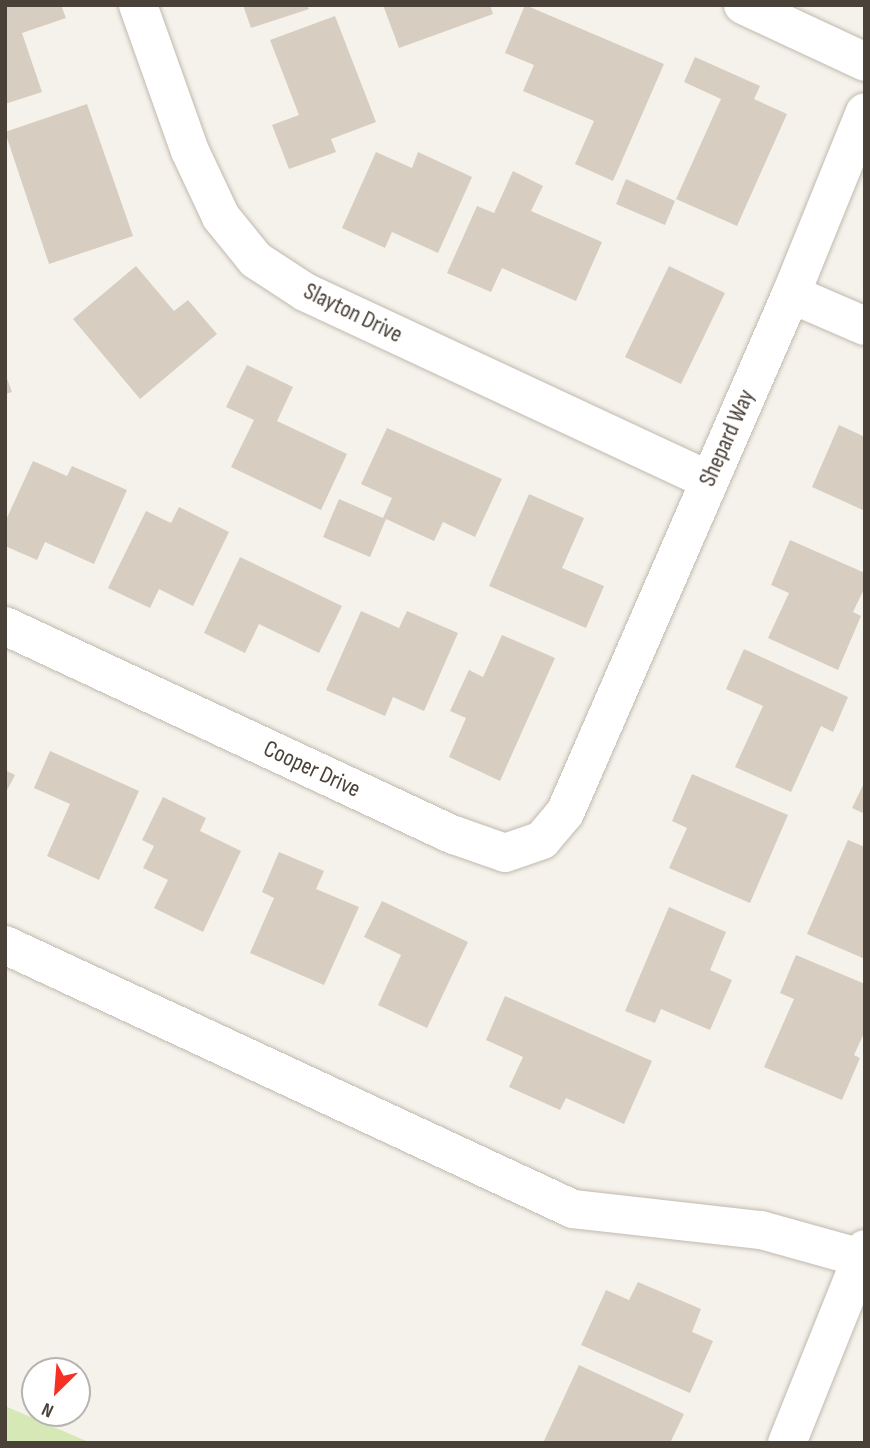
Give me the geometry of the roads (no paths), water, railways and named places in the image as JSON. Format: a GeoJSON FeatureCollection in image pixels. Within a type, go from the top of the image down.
{"type":"FeatureCollection","features":[{"type":"Feature","properties":{"kind":"street","name":"Slayton Drive"},"geometry":{"type":"LineString","coordinates":[[138,5],[190,151],[221,217],[256,260],[305,292],[709,480]]}},
{"type":"Feature","properties":{"kind":"street"},"geometry":{"type":"LineString","coordinates":[[743,5],[865,62]]}},
{"type":"Feature","properties":{"kind":"street","name":"Shepard Way"},"geometry":{"type":"LineString","coordinates":[[587,764],[791,294],[865,112]]}},
{"type":"Feature","properties":{"kind":"street"},"geometry":{"type":"LineString","coordinates":[[791,294],[865,326]]}},
{"type":"Feature","properties":{"kind":"street","name":"Cooper Drive"},"geometry":{"type":"LineString","coordinates":[[5,626],[454,835],[505,853],[542,840],[565,813],[587,764]]}},
{"type":"Feature","properties":{"kind":"street"},"geometry":{"type":"LineString","coordinates":[[5,945],[573,1209],[761,1230],[864,1255],[787,1443]]}}]}
